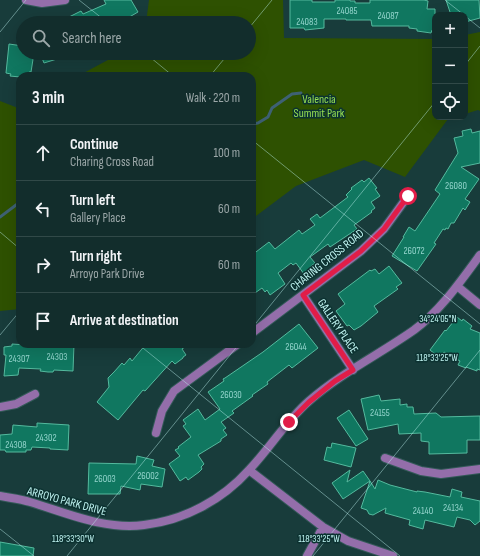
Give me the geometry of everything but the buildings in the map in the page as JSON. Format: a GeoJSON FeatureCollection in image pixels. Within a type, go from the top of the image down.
{"type":"FeatureCollection","features":[{"type":"Feature","properties":{"kind":"street"},"geometry":{"type":"LineString","coordinates":[[26,0],[42,3],[65,0]]}},
{"type":"Feature","properties":{"kind":"street","name":"CHARING CROSS ROAD"},"geometry":{"type":"LineString","coordinates":[[256,330],[361,251],[384,229],[408,196]]}},
{"type":"Feature","properties":{"kind":"street","name":"ARROYO PARK DRIVE"},"geometry":{"type":"LineString","coordinates":[[0,496],[28,502],[92,522],[114,525],[144,525],[180,517],[205,506],[234,485],[249,470],[289,422],[309,402],[335,381],[415,329],[438,309],[480,255]]}},
{"type":"Feature","properties":{"kind":"street"},"geometry":{"type":"LineString","coordinates":[[457,286],[480,305]]}},
{"type":"Feature","properties":{"kind":"street","name":"GALLERY PLACE"},"geometry":{"type":"LineString","coordinates":[[303,295],[353,370]]}},
{"type":"Feature","properties":{"kind":"street"},"geometry":{"type":"LineString","coordinates":[[156,433],[162,411],[174,391],[233,348]]}},
{"type":"Feature","properties":{"kind":"street"},"geometry":{"type":"LineString","coordinates":[[0,407],[16,404],[35,394]]}},
{"type":"Feature","properties":{"kind":"street"},"geometry":{"type":"LineString","coordinates":[[385,458],[421,471],[440,474],[480,468]]}},
{"type":"Feature","properties":{"kind":"street"},"geometry":{"type":"LineString","coordinates":[[249,470],[323,527],[348,540],[393,556]]}},
{"type":"Feature","properties":{"kind":"street"},"geometry":{"type":"LineString","coordinates":[[307,556],[323,527]]}},
{"type":"Feature","properties":{"kind":"green space","name":"Valencia Summit Park"},"geometry":{"type":"Polygon","coordinates":[[[149,0],[283,0],[284,38],[432,39],[432,120],[447,120],[405,177],[364,160],[296,186],[256,216],[256,72],[85,72],[108,60],[256,60],[256,16],[147,16],[149,0]]]}},
{"type":"Feature","properties":{"kind":"green space"},"geometry":{"type":"Polygon","coordinates":[[[480,32],[480,111],[478,110],[468,113],[468,48],[468,34],[480,32]]]}},
{"type":"Feature","properties":{"kind":"green space"},"geometry":{"type":"Polygon","coordinates":[[[0,101],[16,107],[16,309],[0,311],[0,101]]]}},
{"type":"Feature","properties":{"kind":"waterway"},"geometry":{"type":"LineString","coordinates":[[256,123],[268,117],[272,108],[292,94],[301,93]]}},
{"type":"Feature","properties":{"kind":"waterway"},"geometry":{"type":"LineString","coordinates":[[0,217],[16,205]]}},
{"type":"Feature","properties":{"kind":"route"},"geometry":{"type":"LineString","coordinates":[[289,422],[309,402],[335,381],[353,370],[303,295],[361,251],[384,229],[408,196]]}}]}
